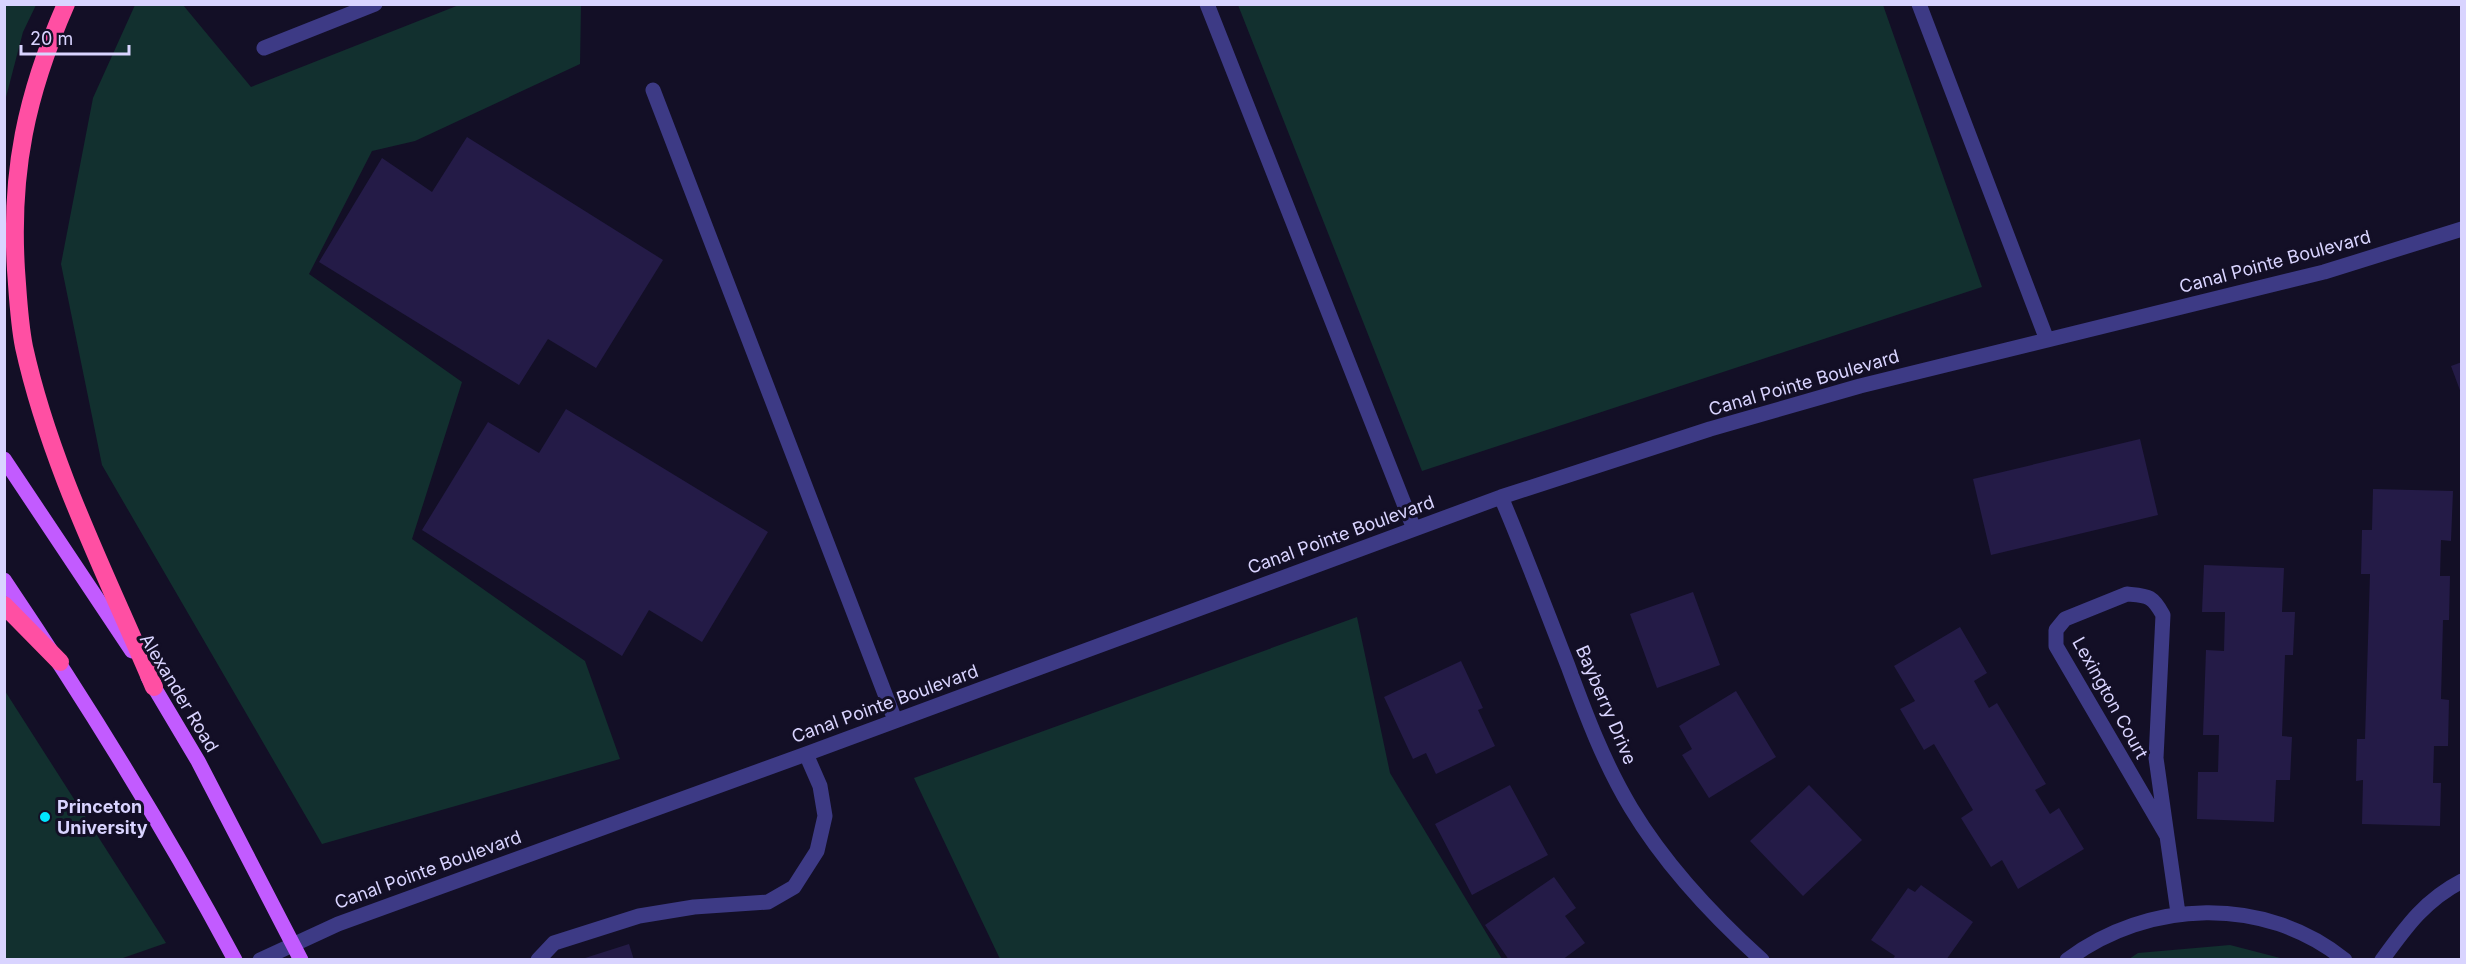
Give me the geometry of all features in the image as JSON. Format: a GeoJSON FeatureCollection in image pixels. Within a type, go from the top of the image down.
{"type":"FeatureCollection","features":[{"type":"Feature","properties":{"kind":"highway"},"geometry":{"type":"LineString","coordinates":[[66,4],[42,65],[21,142],[14,218],[18,305],[24,347],[49,437],[154,687]]}},
{"type":"Feature","properties":{"kind":"highway"},"geometry":{"type":"LineString","coordinates":[[4,605],[60,662]]}},
{"type":"Feature","properties":{"kind":"main road","name":"Alexander Road"},"geometry":{"type":"LineString","coordinates":[[4,459],[154,687],[198,761],[301,960]]}},
{"type":"Feature","properties":{"kind":"main road"},"geometry":{"type":"LineString","coordinates":[[4,580],[60,662],[183,865],[235,960]]}},
{"type":"Feature","properties":{"kind":"street"},"geometry":{"type":"LineString","coordinates":[[1207,4],[1414,529]]}},
{"type":"Feature","properties":{"kind":"street"},"geometry":{"type":"LineString","coordinates":[[1919,4],[2047,340]]}},
{"type":"Feature","properties":{"kind":"street"},"geometry":{"type":"LineString","coordinates":[[264,48],[367,6]]}},
{"type":"Feature","properties":{"kind":"street"},"geometry":{"type":"LineString","coordinates":[[653,90],[896,720]]}},
{"type":"Feature","properties":{"kind":"street","name":"Canal Pointe Boulevard"},"geometry":{"type":"LineString","coordinates":[[260,960],[338,924],[806,754],[1501,496],[1710,429],[1860,386],[2324,272],[2462,229]]}},
{"type":"Feature","properties":{"kind":"street","name":"Bayberry Drive"},"geometry":{"type":"LineString","coordinates":[[1501,496],[1524,549],[1596,740],[1631,808],[1674,870],[1725,927],[1762,960]]}},
{"type":"Feature","properties":{"kind":"street","name":"Lexington Court"},"geometry":{"type":"LineString","coordinates":[[2167,836],[2056,646],[2056,630],[2065,619],[2127,594],[2147,596],[2155,601],[2163,615],[2156,758],[2178,913]]}},
{"type":"Feature","properties":{"kind":"street"},"geometry":{"type":"LineString","coordinates":[[538,960],[554,943],[639,916],[694,907],[768,902],[794,887],[817,851],[825,816],[820,786],[806,754]]}},
{"type":"Feature","properties":{"kind":"street"},"geometry":{"type":"LineString","coordinates":[[2382,960],[2419,910],[2443,890],[2462,880]]}},
{"type":"Feature","properties":{"kind":"street"},"geometry":{"type":"LineString","coordinates":[[2067,960],[2087,945],[2131,924],[2178,913],[2202,911],[2254,916],[2296,930],[2345,960]]}},
{"type":"Feature","properties":{"kind":"green space"},"geometry":{"type":"Polygon","coordinates":[[[5,4],[36,5],[23,32],[5,101],[5,4]]]}},
{"type":"Feature","properties":{"kind":"green space"},"geometry":{"type":"Polygon","coordinates":[[[135,5],[183,5],[251,87],[459,5],[581,5],[580,64],[415,141],[372,151],[309,274],[462,382],[412,539],[585,661],[620,759],[322,844],[102,465],[61,264],[93,98],[135,5]]]}},
{"type":"Feature","properties":{"kind":"green space"},"geometry":{"type":"Polygon","coordinates":[[[1238,5],[1883,5],[1982,287],[1422,471],[1238,5]]]}},
{"type":"Feature","properties":{"kind":"green space"},"geometry":{"type":"Polygon","coordinates":[[[1357,617],[1390,773],[1502,959],[1000,959],[914,778],[1357,617]]]}},
{"type":"Feature","properties":{"kind":"green space","name":"Princeton University"},"geometry":{"type":"Polygon","coordinates":[[[5,691],[166,943],[120,959],[5,959],[5,691]]]}},
{"type":"Feature","properties":{"kind":"green space"},"geometry":{"type":"Polygon","coordinates":[[[2230,945],[2284,959],[2129,959],[2138,953],[2230,945]]]}},
{"type":"Feature","properties":{"kind":"building"},"geometry":{"type":"Polygon","coordinates":[[[467,137],[663,260],[596,368],[548,339],[519,385],[319,262],[382,158],[432,192],[467,137]]]}},
{"type":"Feature","properties":{"kind":"building"},"geometry":{"type":"Polygon","coordinates":[[[2462,362],[2462,393],[2461,393],[2451,366],[2462,362]]]}},
{"type":"Feature","properties":{"kind":"building"},"geometry":{"type":"Polygon","coordinates":[[[566,409],[768,532],[702,642],[649,610],[622,656],[422,530],[488,422],[539,453],[566,409]]]}},
{"type":"Feature","properties":{"kind":"building"},"geometry":{"type":"Polygon","coordinates":[[[2140,439],[2158,515],[1991,555],[1973,479],[2140,439]]]}},
{"type":"Feature","properties":{"kind":"building"},"geometry":{"type":"Polygon","coordinates":[[[2373,489],[2453,491],[2451,541],[2441,540],[2440,576],[2450,576],[2449,620],[2443,620],[2441,699],[2449,700],[2448,746],[2434,746],[2433,783],[2441,783],[2440,826],[2362,824],[2363,780],[2356,781],[2357,739],[2365,739],[2370,574],[2361,574],[2362,530],[2372,530],[2373,489]]]}},
{"type":"Feature","properties":{"kind":"building"},"geometry":{"type":"Polygon","coordinates":[[[2204,565],[2284,568],[2282,612],[2295,612],[2293,655],[2285,655],[2282,736],[2292,737],[2290,780],[2276,780],[2274,822],[2197,819],[2198,772],[2218,772],[2219,735],[2203,735],[2206,650],[2224,651],[2225,612],[2202,612],[2204,565]]]}},
{"type":"Feature","properties":{"kind":"building"},"geometry":{"type":"Polygon","coordinates":[[[1693,592],[1720,665],[1657,688],[1630,614],[1693,592]]]}},
{"type":"Feature","properties":{"kind":"building"},"geometry":{"type":"Polygon","coordinates":[[[1960,627],[1987,673],[1974,681],[1989,708],[1997,703],[2046,784],[2035,790],[2050,814],[2059,808],[2084,849],[2018,889],[2002,860],[1991,867],[1961,818],[1973,810],[1934,744],[1924,750],[1900,709],[1915,701],[1894,666],[1960,627]]]}},
{"type":"Feature","properties":{"kind":"building"},"geometry":{"type":"Polygon","coordinates":[[[1461,661],[1483,708],[1478,710],[1495,746],[1436,774],[1426,753],[1413,759],[1384,697],[1461,661]]]}},
{"type":"Feature","properties":{"kind":"building"},"geometry":{"type":"Polygon","coordinates":[[[1736,691],[1776,757],[1709,798],[1682,755],[1692,749],[1679,726],[1736,691]]]}},
{"type":"Feature","properties":{"kind":"building"},"geometry":{"type":"Polygon","coordinates":[[[1510,785],[1548,855],[1472,895],[1435,824],[1510,785]]]}},
{"type":"Feature","properties":{"kind":"building"},"geometry":{"type":"Polygon","coordinates":[[[1809,785],[1862,840],[1803,896],[1750,841],[1809,785]]]}},
{"type":"Feature","properties":{"kind":"building"},"geometry":{"type":"Polygon","coordinates":[[[1554,877],[1576,908],[1565,916],[1585,943],[1562,960],[1509,960],[1485,925],[1554,877]]]}},
{"type":"Feature","properties":{"kind":"building"},"geometry":{"type":"Polygon","coordinates":[[[1921,885],[1973,922],[1946,960],[1892,960],[1895,956],[1871,940],[1908,888],[1915,892],[1921,885]]]}},
{"type":"Feature","properties":{"kind":"building"},"geometry":{"type":"Polygon","coordinates":[[[629,944],[634,960],[582,960],[582,959],[629,944]]]}},
{"type":"Feature","properties":{"kind":"place","name":"Princeton University"},"geometry":{"type":"Point","coordinates":[45,817]}}]}
